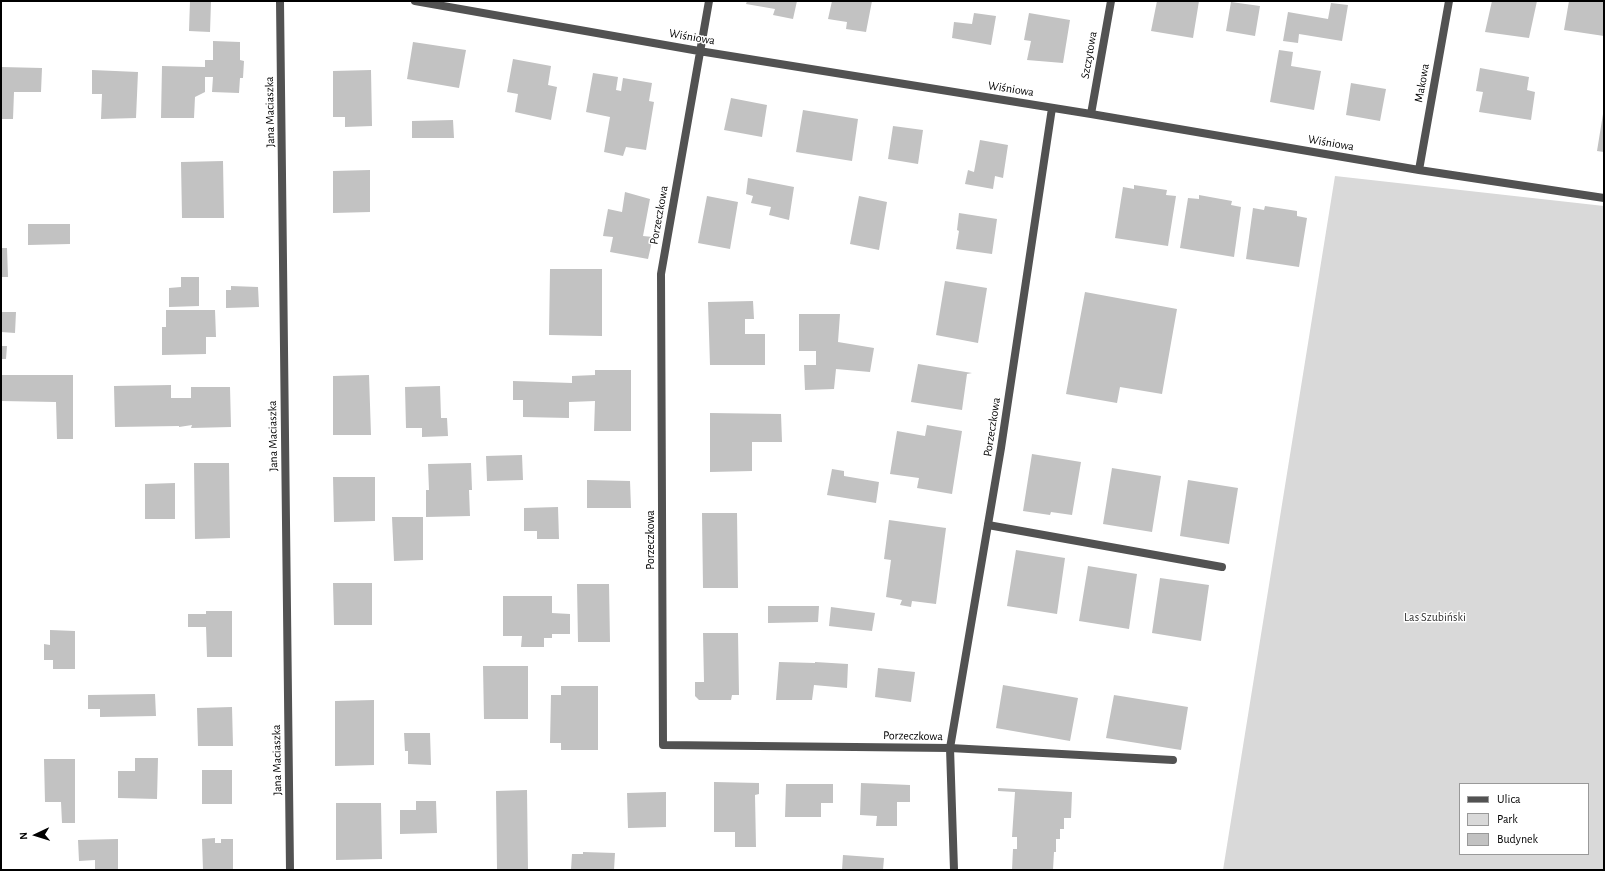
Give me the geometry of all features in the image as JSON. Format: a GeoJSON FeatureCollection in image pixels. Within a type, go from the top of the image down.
{"type":"FeatureCollection","features":[{"type":"Feature","properties":{"kind":"street","name":"Jana Maciaszka"},"geometry":{"type":"LineString","coordinates":[[280,1],[290,870]]}},
{"type":"Feature","properties":{"kind":"street","name":"Wiśniowa"},"geometry":{"type":"LineString","coordinates":[[416,1],[699,51],[1091,114],[1419,170],[1604,198]]}},
{"type":"Feature","properties":{"kind":"street"},"geometry":{"type":"LineString","coordinates":[[699,51],[709,1]]}},
{"type":"Feature","properties":{"kind":"street","name":"Szczytowa"},"geometry":{"type":"LineString","coordinates":[[1091,114],[1111,1]]}},
{"type":"Feature","properties":{"kind":"street","name":"Makowa"},"geometry":{"type":"LineString","coordinates":[[1419,170],[1449,1]]}},
{"type":"Feature","properties":{"kind":"street","name":"Porzeczkowa"},"geometry":{"type":"LineString","coordinates":[[699,51],[661,274],[663,745],[950,748]]}},
{"type":"Feature","properties":{"kind":"street","name":"Porzeczkowa"},"geometry":{"type":"LineString","coordinates":[[954,870],[950,748],[1001,448],[1052,108]]}},
{"type":"Feature","properties":{"kind":"street"},"geometry":{"type":"LineString","coordinates":[[988,525],[1222,566]]}},
{"type":"Feature","properties":{"kind":"street"},"geometry":{"type":"LineString","coordinates":[[950,748],[1173,760]]}},
{"type":"Feature","properties":{"kind":"green space","name":"Las Szubiński"},"geometry":{"type":"Polygon","coordinates":[[[1335,176],[1604,206],[1604,870],[1223,870],[1335,176]]]}},
{"type":"Feature","properties":{"kind":"building"},"geometry":{"type":"Polygon","coordinates":[[[190,1],[211,1],[210,32],[189,31],[190,1]]]}},
{"type":"Feature","properties":{"kind":"building"},"geometry":{"type":"Polygon","coordinates":[[[747,1],[797,1],[793,19],[773,15],[775,9],[746,4],[747,1]]]}},
{"type":"Feature","properties":{"kind":"building"},"geometry":{"type":"Polygon","coordinates":[[[832,1],[872,1],[866,32],[846,29],[847,22],[828,19],[832,1]]]}},
{"type":"Feature","properties":{"kind":"building"},"geometry":{"type":"Polygon","coordinates":[[[1157,1],[1199,1],[1193,38],[1151,31],[1157,1]]]}},
{"type":"Feature","properties":{"kind":"building"},"geometry":{"type":"Polygon","coordinates":[[[1492,1],[1537,1],[1529,38],[1485,32],[1492,1]]]}},
{"type":"Feature","properties":{"kind":"building"},"geometry":{"type":"Polygon","coordinates":[[[1569,1],[1604,1],[1604,36],[1564,30],[1569,1]]]}},
{"type":"Feature","properties":{"kind":"building"},"geometry":{"type":"Polygon","coordinates":[[[1231,2],[1260,6],[1255,36],[1226,31],[1231,2]]]}},
{"type":"Feature","properties":{"kind":"building"},"geometry":{"type":"Polygon","coordinates":[[[1331,3],[1348,5],[1342,41],[1299,34],[1298,43],[1283,41],[1288,12],[1328,19],[1331,3]]]}},
{"type":"Feature","properties":{"kind":"building"},"geometry":{"type":"Polygon","coordinates":[[[974,13],[996,16],[991,45],[952,38],[954,22],[972,24],[974,13]]]}},
{"type":"Feature","properties":{"kind":"building"},"geometry":{"type":"Polygon","coordinates":[[[1029,13],[1070,20],[1063,63],[1027,60],[1031,41],[1024,40],[1029,13]]]}},
{"type":"Feature","properties":{"kind":"building"},"geometry":{"type":"Polygon","coordinates":[[[213,41],[240,42],[240,60],[244,61],[243,78],[240,78],[239,93],[212,92],[213,77],[205,77],[205,92],[195,97],[194,118],[161,118],[162,66],[205,67],[205,60],[213,60],[213,41]]]}},
{"type":"Feature","properties":{"kind":"building"},"geometry":{"type":"Polygon","coordinates":[[[413,42],[466,50],[459,88],[407,79],[413,42]]]}},
{"type":"Feature","properties":{"kind":"building"},"geometry":{"type":"Polygon","coordinates":[[[1279,50],[1293,52],[1291,66],[1321,71],[1314,110],[1270,102],[1279,50]]]}},
{"type":"Feature","properties":{"kind":"building"},"geometry":{"type":"Polygon","coordinates":[[[513,59],[551,66],[548,85],[557,87],[551,120],[515,112],[518,94],[507,92],[513,59]]]}},
{"type":"Feature","properties":{"kind":"building"},"geometry":{"type":"Polygon","coordinates":[[[1,67],[42,68],[41,92],[14,92],[13,119],[1,119],[1,67]]]}},
{"type":"Feature","properties":{"kind":"building"},"geometry":{"type":"Polygon","coordinates":[[[1480,68],[1529,77],[1527,90],[1535,92],[1531,120],[1479,112],[1483,92],[1476,91],[1480,68]]]}},
{"type":"Feature","properties":{"kind":"building"},"geometry":{"type":"Polygon","coordinates":[[[92,70],[138,72],[136,118],[101,119],[102,94],[92,94],[92,70]]]}},
{"type":"Feature","properties":{"kind":"building"},"geometry":{"type":"Polygon","coordinates":[[[371,70],[372,126],[345,127],[345,117],[333,117],[333,71],[371,70]]]}},
{"type":"Feature","properties":{"kind":"building"},"geometry":{"type":"Polygon","coordinates":[[[593,73],[618,77],[616,90],[621,91],[623,78],[652,83],[649,101],[654,102],[646,150],[626,147],[623,156],[604,152],[610,117],[586,112],[593,73]]]}},
{"type":"Feature","properties":{"kind":"building"},"geometry":{"type":"Polygon","coordinates":[[[1351,83],[1386,89],[1380,121],[1346,115],[1351,83]]]}},
{"type":"Feature","properties":{"kind":"building"},"geometry":{"type":"Polygon","coordinates":[[[731,98],[767,105],[762,137],[724,130],[731,98]]]}},
{"type":"Feature","properties":{"kind":"building"},"geometry":{"type":"Polygon","coordinates":[[[803,110],[858,119],[852,161],[796,152],[803,110]]]}},
{"type":"Feature","properties":{"kind":"building"},"geometry":{"type":"Polygon","coordinates":[[[1604,114],[1604,152],[1597,151],[1604,114]]]}},
{"type":"Feature","properties":{"kind":"building"},"geometry":{"type":"Polygon","coordinates":[[[453,120],[454,138],[412,138],[412,121],[453,120]]]}},
{"type":"Feature","properties":{"kind":"building"},"geometry":{"type":"Polygon","coordinates":[[[893,126],[923,130],[918,164],[888,159],[893,126]]]}},
{"type":"Feature","properties":{"kind":"building"},"geometry":{"type":"Polygon","coordinates":[[[980,140],[1008,145],[1003,178],[995,176],[993,189],[965,184],[968,170],[974,172],[980,140]]]}},
{"type":"Feature","properties":{"kind":"building"},"geometry":{"type":"Polygon","coordinates":[[[223,161],[224,218],[182,218],[181,162],[223,161]]]}},
{"type":"Feature","properties":{"kind":"building"},"geometry":{"type":"Polygon","coordinates":[[[370,170],[370,212],[333,213],[333,171],[370,170]]]}},
{"type":"Feature","properties":{"kind":"building"},"geometry":{"type":"Polygon","coordinates":[[[748,178],[794,187],[789,220],[769,215],[771,207],[751,203],[753,196],[746,194],[748,178]]]}},
{"type":"Feature","properties":{"kind":"building"},"geometry":{"type":"Polygon","coordinates":[[[1134,185],[1167,190],[1166,195],[1176,196],[1168,246],[1115,238],[1123,187],[1134,189],[1134,185]]]}},
{"type":"Feature","properties":{"kind":"building"},"geometry":{"type":"Polygon","coordinates":[[[625,192],[650,199],[643,236],[653,237],[648,259],[610,252],[613,237],[603,236],[608,209],[622,212],[625,192]]]}},
{"type":"Feature","properties":{"kind":"building"},"geometry":{"type":"Polygon","coordinates":[[[1199,195],[1232,201],[1231,205],[1241,207],[1234,257],[1180,248],[1188,198],[1199,199],[1199,195]]]}},
{"type":"Feature","properties":{"kind":"building"},"geometry":{"type":"Polygon","coordinates":[[[707,196],[738,202],[730,249],[698,243],[707,196]]]}},
{"type":"Feature","properties":{"kind":"building"},"geometry":{"type":"Polygon","coordinates":[[[859,196],[887,202],[879,250],[850,244],[859,196]]]}},
{"type":"Feature","properties":{"kind":"building"},"geometry":{"type":"Polygon","coordinates":[[[1265,206],[1297,211],[1297,216],[1307,218],[1299,267],[1246,259],[1253,208],[1264,210],[1265,206]]]}},
{"type":"Feature","properties":{"kind":"building"},"geometry":{"type":"Polygon","coordinates":[[[959,213],[997,219],[992,254],[956,249],[959,231],[957,230],[959,213]]]}},
{"type":"Feature","properties":{"kind":"building"},"geometry":{"type":"Polygon","coordinates":[[[28,224],[70,224],[70,244],[28,245],[28,224]]]}},
{"type":"Feature","properties":{"kind":"building"},"geometry":{"type":"Polygon","coordinates":[[[1,248],[7,248],[8,277],[1,277],[1,248]]]}},
{"type":"Feature","properties":{"kind":"building"},"geometry":{"type":"Polygon","coordinates":[[[550,269],[602,269],[602,336],[549,335],[550,269]]]}},
{"type":"Feature","properties":{"kind":"building"},"geometry":{"type":"Polygon","coordinates":[[[181,277],[199,277],[199,306],[169,307],[169,288],[181,287],[181,277]]]}},
{"type":"Feature","properties":{"kind":"building"},"geometry":{"type":"Polygon","coordinates":[[[945,281],[987,288],[978,343],[936,335],[945,281]]]}},
{"type":"Feature","properties":{"kind":"building"},"geometry":{"type":"Polygon","coordinates":[[[231,286],[258,287],[259,307],[226,308],[226,290],[231,290],[231,286]]]}},
{"type":"Feature","properties":{"kind":"building"},"geometry":{"type":"Polygon","coordinates":[[[1085,292],[1177,309],[1162,394],[1120,387],[1117,403],[1066,394],[1085,292]]]}},
{"type":"Feature","properties":{"kind":"building"},"geometry":{"type":"Polygon","coordinates":[[[753,301],[754,319],[745,319],[745,334],[765,334],[765,365],[710,365],[708,302],[753,301]]]}},
{"type":"Feature","properties":{"kind":"building"},"geometry":{"type":"Polygon","coordinates":[[[166,310],[215,310],[216,337],[206,337],[206,354],[162,355],[162,327],[166,327],[166,310]]]}},
{"type":"Feature","properties":{"kind":"building"},"geometry":{"type":"Polygon","coordinates":[[[1,312],[16,312],[15,333],[1,332],[1,312]]]}},
{"type":"Feature","properties":{"kind":"building"},"geometry":{"type":"Polygon","coordinates":[[[799,314],[840,314],[838,342],[874,348],[870,372],[836,369],[834,389],[805,390],[804,365],[816,365],[816,351],[799,351],[799,314]]]}},
{"type":"Feature","properties":{"kind":"building"},"geometry":{"type":"Polygon","coordinates":[[[1,346],[7,346],[6,359],[1,359],[1,346]]]}},
{"type":"Feature","properties":{"kind":"building"},"geometry":{"type":"Polygon","coordinates":[[[918,364],[972,373],[967,374],[962,410],[911,402],[918,364]]]}},
{"type":"Feature","properties":{"kind":"building"},"geometry":{"type":"Polygon","coordinates":[[[595,370],[631,370],[631,431],[594,431],[595,401],[569,402],[569,418],[523,417],[523,400],[513,400],[513,381],[572,383],[572,376],[595,375],[595,370]]]}},
{"type":"Feature","properties":{"kind":"building"},"geometry":{"type":"Polygon","coordinates":[[[1,375],[73,375],[73,439],[57,439],[56,402],[1,401],[1,375]]]}},
{"type":"Feature","properties":{"kind":"building"},"geometry":{"type":"Polygon","coordinates":[[[369,375],[371,435],[333,435],[333,376],[369,375]]]}},
{"type":"Feature","properties":{"kind":"building"},"geometry":{"type":"Polygon","coordinates":[[[171,385],[171,398],[191,398],[191,387],[230,387],[231,427],[191,428],[192,425],[179,427],[115,427],[114,386],[171,385]]]}},
{"type":"Feature","properties":{"kind":"building"},"geometry":{"type":"Polygon","coordinates":[[[440,386],[441,418],[447,418],[448,436],[422,437],[422,428],[406,428],[405,387],[440,386]]]}},
{"type":"Feature","properties":{"kind":"building"},"geometry":{"type":"Polygon","coordinates":[[[710,413],[781,414],[782,442],[752,442],[752,471],[710,472],[710,413]]]}},
{"type":"Feature","properties":{"kind":"building"},"geometry":{"type":"Polygon","coordinates":[[[927,425],[962,431],[952,494],[917,488],[919,478],[890,474],[897,431],[925,436],[927,425]]]}},
{"type":"Feature","properties":{"kind":"building"},"geometry":{"type":"Polygon","coordinates":[[[1032,454],[1081,462],[1072,515],[1051,512],[1050,515],[1023,511],[1032,454]]]}},
{"type":"Feature","properties":{"kind":"building"},"geometry":{"type":"Polygon","coordinates":[[[522,455],[523,480],[487,481],[486,456],[522,455]]]}},
{"type":"Feature","properties":{"kind":"building"},"geometry":{"type":"Polygon","coordinates":[[[194,463],[229,463],[230,538],[195,539],[194,463]]]}},
{"type":"Feature","properties":{"kind":"building"},"geometry":{"type":"Polygon","coordinates":[[[471,463],[472,490],[469,490],[470,516],[426,517],[426,490],[429,490],[428,464],[471,463]]]}},
{"type":"Feature","properties":{"kind":"building"},"geometry":{"type":"Polygon","coordinates":[[[1112,468],[1161,476],[1152,532],[1103,524],[1112,468]]]}},
{"type":"Feature","properties":{"kind":"building"},"geometry":{"type":"Polygon","coordinates":[[[832,469],[844,471],[844,476],[879,482],[876,503],[827,495],[832,469]]]}},
{"type":"Feature","properties":{"kind":"building"},"geometry":{"type":"Polygon","coordinates":[[[333,477],[375,477],[375,521],[334,522],[333,477]]]}},
{"type":"Feature","properties":{"kind":"building"},"geometry":{"type":"Polygon","coordinates":[[[587,480],[630,481],[631,508],[587,508],[587,480]]]}},
{"type":"Feature","properties":{"kind":"building"},"geometry":{"type":"Polygon","coordinates":[[[1188,480],[1238,488],[1229,544],[1180,536],[1188,480]]]}},
{"type":"Feature","properties":{"kind":"building"},"geometry":{"type":"Polygon","coordinates":[[[175,483],[175,519],[145,519],[145,484],[175,483]]]}},
{"type":"Feature","properties":{"kind":"building"},"geometry":{"type":"Polygon","coordinates":[[[558,507],[559,539],[537,539],[537,531],[524,531],[524,508],[558,507]]]}},
{"type":"Feature","properties":{"kind":"building"},"geometry":{"type":"Polygon","coordinates":[[[702,513],[737,513],[738,588],[703,588],[702,513]]]}},
{"type":"Feature","properties":{"kind":"building"},"geometry":{"type":"Polygon","coordinates":[[[392,517],[423,517],[423,560],[394,561],[392,517]]]}},
{"type":"Feature","properties":{"kind":"building"},"geometry":{"type":"Polygon","coordinates":[[[889,520],[946,528],[936,604],[912,601],[911,607],[900,605],[902,600],[886,597],[891,560],[884,559],[889,520]]]}},
{"type":"Feature","properties":{"kind":"building"},"geometry":{"type":"Polygon","coordinates":[[[1016,550],[1065,558],[1057,614],[1007,606],[1016,550]]]}},
{"type":"Feature","properties":{"kind":"building"},"geometry":{"type":"Polygon","coordinates":[[[1088,566],[1137,574],[1129,629],[1079,621],[1088,566]]]}},
{"type":"Feature","properties":{"kind":"building"},"geometry":{"type":"Polygon","coordinates":[[[1160,578],[1209,585],[1201,641],[1152,633],[1160,578]]]}},
{"type":"Feature","properties":{"kind":"building"},"geometry":{"type":"Polygon","coordinates":[[[333,583],[372,583],[372,625],[334,625],[333,583]]]}},
{"type":"Feature","properties":{"kind":"building"},"geometry":{"type":"Polygon","coordinates":[[[577,584],[609,584],[610,642],[578,642],[577,584]]]}},
{"type":"Feature","properties":{"kind":"building"},"geometry":{"type":"Polygon","coordinates":[[[503,596],[552,596],[552,613],[570,614],[570,634],[552,634],[552,638],[544,638],[544,647],[521,647],[522,636],[503,636],[503,596]]]}},
{"type":"Feature","properties":{"kind":"building"},"geometry":{"type":"Polygon","coordinates":[[[768,606],[819,606],[818,622],[768,623],[768,606]]]}},
{"type":"Feature","properties":{"kind":"building"},"geometry":{"type":"Polygon","coordinates":[[[831,607],[875,613],[872,631],[829,626],[831,607]]]}},
{"type":"Feature","properties":{"kind":"building"},"geometry":{"type":"Polygon","coordinates":[[[206,611],[232,611],[232,657],[207,657],[206,627],[188,627],[188,614],[206,614],[206,611]]]}},
{"type":"Feature","properties":{"kind":"building"},"geometry":{"type":"Polygon","coordinates":[[[50,630],[75,631],[75,669],[53,669],[53,660],[44,660],[44,644],[50,645],[50,630]]]}},
{"type":"Feature","properties":{"kind":"building"},"geometry":{"type":"Polygon","coordinates":[[[703,633],[738,633],[739,695],[732,695],[731,700],[699,700],[695,696],[695,682],[704,682],[703,633]]]}},
{"type":"Feature","properties":{"kind":"building"},"geometry":{"type":"Polygon","coordinates":[[[779,662],[848,664],[847,688],[814,685],[812,700],[776,700],[779,662]]]}},
{"type":"Feature","properties":{"kind":"building"},"geometry":{"type":"Polygon","coordinates":[[[483,666],[528,666],[528,719],[484,719],[483,666]]]}},
{"type":"Feature","properties":{"kind":"building"},"geometry":{"type":"Polygon","coordinates":[[[878,668],[915,672],[911,702],[875,697],[878,668]]]}},
{"type":"Feature","properties":{"kind":"building"},"geometry":{"type":"Polygon","coordinates":[[[1003,685],[1078,698],[1070,741],[996,728],[1003,685]]]}},
{"type":"Feature","properties":{"kind":"building"},"geometry":{"type":"Polygon","coordinates":[[[561,686],[598,686],[598,750],[561,750],[561,743],[550,743],[551,695],[561,695],[561,686]]]}},
{"type":"Feature","properties":{"kind":"building"},"geometry":{"type":"Polygon","coordinates":[[[155,694],[156,716],[100,717],[100,709],[88,709],[88,695],[155,694]]]}},
{"type":"Feature","properties":{"kind":"building"},"geometry":{"type":"Polygon","coordinates":[[[1114,695],[1188,707],[1181,750],[1106,738],[1114,695]]]}},
{"type":"Feature","properties":{"kind":"building"},"geometry":{"type":"Polygon","coordinates":[[[374,700],[374,765],[335,766],[335,701],[374,700]]]}},
{"type":"Feature","properties":{"kind":"building"},"geometry":{"type":"Polygon","coordinates":[[[232,707],[233,746],[198,746],[197,708],[232,707]]]}},
{"type":"Feature","properties":{"kind":"building"},"geometry":{"type":"Polygon","coordinates":[[[404,733],[430,733],[431,765],[408,764],[408,751],[405,751],[404,733]]]}},
{"type":"Feature","properties":{"kind":"building"},"geometry":{"type":"Polygon","coordinates":[[[135,758],[158,758],[157,799],[118,798],[118,771],[135,771],[135,758]]]}},
{"type":"Feature","properties":{"kind":"building"},"geometry":{"type":"Polygon","coordinates":[[[44,759],[75,759],[75,823],[62,823],[61,802],[45,802],[44,759]]]}},
{"type":"Feature","properties":{"kind":"building"},"geometry":{"type":"Polygon","coordinates":[[[202,770],[232,770],[232,804],[202,804],[202,770]]]}},
{"type":"Feature","properties":{"kind":"building"},"geometry":{"type":"Polygon","coordinates":[[[714,782],[759,783],[759,794],[755,795],[756,847],[735,847],[735,832],[714,832],[714,782]]]}},
{"type":"Feature","properties":{"kind":"building"},"geometry":{"type":"Polygon","coordinates":[[[861,783],[910,785],[910,802],[897,802],[897,826],[876,826],[877,816],[860,815],[861,783]]]}},
{"type":"Feature","properties":{"kind":"building"},"geometry":{"type":"Polygon","coordinates":[[[786,784],[833,784],[833,803],[821,803],[821,817],[785,817],[786,784]]]}},
{"type":"Feature","properties":{"kind":"building"},"geometry":{"type":"Polygon","coordinates":[[[998,788],[1072,792],[1071,818],[1064,818],[1064,829],[1060,829],[1060,839],[1056,839],[1056,852],[1054,852],[1053,870],[1012,870],[1013,849],[1017,849],[1017,837],[1012,837],[1015,792],[998,791],[998,788]]]}},
{"type":"Feature","properties":{"kind":"building"},"geometry":{"type":"Polygon","coordinates":[[[527,790],[528,870],[497,869],[496,791],[527,790]]]}},
{"type":"Feature","properties":{"kind":"building"},"geometry":{"type":"Polygon","coordinates":[[[666,792],[666,827],[628,828],[627,793],[666,792]]]}},
{"type":"Feature","properties":{"kind":"building"},"geometry":{"type":"Polygon","coordinates":[[[416,801],[436,801],[437,833],[400,834],[400,810],[416,810],[416,801]]]}},
{"type":"Feature","properties":{"kind":"building"},"geometry":{"type":"Polygon","coordinates":[[[336,803],[381,803],[382,859],[336,860],[336,803]]]}},
{"type":"Feature","properties":{"kind":"building"},"geometry":{"type":"Polygon","coordinates":[[[215,838],[215,843],[221,843],[221,839],[233,839],[233,870],[203,870],[202,839],[215,838]]]}},
{"type":"Feature","properties":{"kind":"building"},"geometry":{"type":"Polygon","coordinates":[[[118,839],[118,870],[95,870],[95,860],[79,861],[78,840],[118,839]]]}},
{"type":"Feature","properties":{"kind":"building"},"geometry":{"type":"Polygon","coordinates":[[[583,852],[615,853],[614,870],[571,870],[572,854],[583,854],[583,852]]]}},
{"type":"Feature","properties":{"kind":"building"},"geometry":{"type":"Polygon","coordinates":[[[843,855],[884,858],[883,870],[842,870],[843,855]]]}}]}
